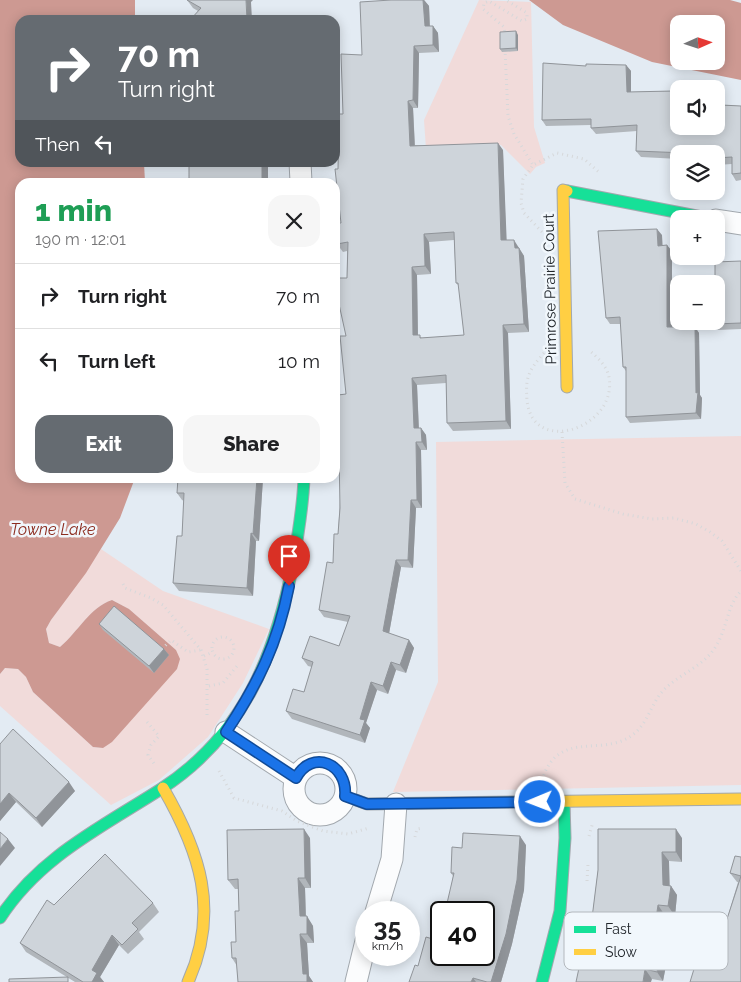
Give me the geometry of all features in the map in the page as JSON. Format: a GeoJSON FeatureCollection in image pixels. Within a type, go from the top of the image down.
{"type":"FeatureCollection","features":[{"type":"Feature","properties":{"kind":"street","name":"Primrose Prairie Court"},"geometry":{"type":"LineString","coordinates":[[567,387],[563,190],[670,211]]}},
{"type":"Feature","properties":{"kind":"street"},"geometry":{"type":"LineString","coordinates":[[725,221],[741,224]]}},
{"type":"Feature","properties":{"kind":"street"},"geometry":{"type":"LineString","coordinates":[[0,918],[36,873],[73,841],[163,788],[193,765],[226,732],[260,677],[280,627],[300,522],[304,483]]}},
{"type":"Feature","properties":{"kind":"street"},"geometry":{"type":"LineString","coordinates":[[226,732],[296,778]]}},
{"type":"Feature","properties":{"kind":"street"},"geometry":{"type":"LineString","coordinates":[[326,763],[334,767],[344,778],[345,796],[337,808],[331,812],[322,815],[312,814],[298,802],[294,794],[296,778],[309,765],[326,763]]}},
{"type":"Feature","properties":{"kind":"street"},"geometry":{"type":"LineString","coordinates":[[163,788],[176,808],[189,837],[198,865],[203,897],[204,928],[199,954],[188,982]]}},
{"type":"Feature","properties":{"kind":"street"},"geometry":{"type":"LineString","coordinates":[[345,796],[367,804],[741,799]]}},
{"type":"Feature","properties":{"kind":"street"},"geometry":{"type":"LineString","coordinates":[[542,982],[560,911],[565,838],[564,802]]}},
{"type":"Feature","properties":{"kind":"street"},"geometry":{"type":"LineString","coordinates":[[379,901],[392,859],[396,827],[396,804]]}},
{"type":"Feature","properties":{"kind":"street"},"geometry":{"type":"LineString","coordinates":[[356,982],[360,966]]}},
{"type":"Feature","properties":{"kind":"path"},"geometry":{"type":"LineString","coordinates":[[506,0],[527,13],[526,19],[522,21],[489,1],[484,3],[483,9],[504,27],[508,116],[514,134],[533,165]]}},
{"type":"Feature","properties":{"kind":"path"},"geometry":{"type":"LineString","coordinates":[[587,344],[588,349],[602,364],[609,376],[609,387],[606,399],[593,419],[581,428],[562,432],[563,470],[570,494],[582,503],[623,514],[652,519],[679,519],[696,524],[722,541],[741,571]]}},
{"type":"Feature","properties":{"kind":"path"},"geometry":{"type":"LineString","coordinates":[[123,584],[125,588],[146,595],[162,605],[201,650],[204,656],[209,686],[206,723]]}},
{"type":"Feature","properties":{"kind":"path"},"geometry":{"type":"LineString","coordinates":[[540,802],[544,774],[559,755],[575,746],[616,744],[633,735],[642,726],[661,693],[711,654],[722,636],[734,599],[741,591]]}},
{"type":"Feature","properties":{"kind":"path"},"geometry":{"type":"LineString","coordinates":[[220,638],[229,640],[233,647],[232,654],[228,658],[219,658],[213,652],[213,642],[220,638]]}},
{"type":"Feature","properties":{"kind":"path"},"geometry":{"type":"LineString","coordinates":[[162,650],[171,640],[188,652],[201,650]]}},
{"type":"Feature","properties":{"kind":"path"},"geometry":{"type":"LineString","coordinates":[[204,656],[213,652]]}},
{"type":"Feature","properties":{"kind":"path"},"geometry":{"type":"LineString","coordinates":[[147,722],[159,736],[151,745],[148,756],[153,764],[161,765]]}},
{"type":"Feature","properties":{"kind":"path"},"geometry":{"type":"LineString","coordinates":[[217,769],[234,798],[282,811],[297,821],[323,831],[348,834],[373,827],[417,829]]}},
{"type":"Feature","properties":{"kind":"shaded area"},"geometry":{"type":"Polygon","coordinates":[[[479,0],[531,2],[534,127],[545,163],[536,167],[530,174],[501,145],[426,149],[424,120],[479,0]]]}},
{"type":"Feature","properties":{"kind":"shaded area"},"geometry":{"type":"Polygon","coordinates":[[[741,436],[741,785],[393,792],[438,682],[436,442],[741,436]]]}},
{"type":"Feature","properties":{"kind":"shaded area"},"geometry":{"type":"Polygon","coordinates":[[[101,549],[163,591],[269,629],[243,683],[208,737],[159,780],[111,805],[0,706],[0,674],[5,668],[18,669],[26,677],[33,692],[93,747],[103,748],[176,650],[129,609],[112,600],[97,608],[60,647],[49,643],[46,629],[101,549]]]}},
{"type":"Feature","properties":{"kind":"water","name":"Towne Lake"},"geometry":{"type":"Polygon","coordinates":[[[0,0],[135,0],[135,15],[15,15],[15,167],[144,167],[145,178],[15,178],[15,483],[133,483],[120,518],[86,573],[46,629],[49,643],[60,647],[97,608],[112,600],[129,609],[176,650],[180,659],[177,669],[112,742],[103,748],[93,747],[33,692],[26,677],[18,669],[5,668],[0,674],[0,0]]]}},
{"type":"Feature","properties":{"kind":"water"},"geometry":{"type":"Polygon","coordinates":[[[529,0],[730,0],[741,3],[741,80],[692,70],[725,70],[725,15],[670,15],[670,66],[652,62],[563,25],[529,0]]]}},
{"type":"Feature","properties":{"kind":"building"},"geometry":{"type":"Polygon","coordinates":[[[187,0],[246,0],[247,15],[195,15],[201,8],[187,0]]]}},
{"type":"Feature","properties":{"kind":"building"},"geometry":{"type":"Polygon","coordinates":[[[423,0],[425,26],[433,26],[433,45],[414,46],[413,100],[408,101],[410,146],[498,143],[501,240],[514,240],[515,248],[519,248],[524,324],[503,325],[506,421],[447,423],[446,375],[412,378],[414,428],[421,428],[422,442],[416,442],[417,500],[411,500],[408,560],[396,560],[383,631],[409,640],[400,665],[391,662],[383,686],[371,682],[360,719],[365,720],[360,735],[286,711],[293,689],[304,692],[313,662],[302,658],[310,636],[339,646],[350,616],[319,610],[327,562],[333,563],[334,534],[338,534],[340,508],[340,395],[346,394],[340,336],[346,336],[340,309],[340,278],[347,278],[348,242],[340,243],[340,178],[336,178],[335,169],[340,167],[340,114],[343,114],[341,54],[362,55],[360,2],[423,0]],[[454,232],[424,234],[425,266],[412,267],[413,335],[420,335],[420,338],[464,335],[458,283],[456,283],[454,232]]]}},
{"type":"Feature","properties":{"kind":"building"},"geometry":{"type":"Polygon","coordinates":[[[516,31],[516,48],[500,49],[500,32],[516,31]]]}},
{"type":"Feature","properties":{"kind":"building"},"geometry":{"type":"Polygon","coordinates":[[[543,63],[586,66],[586,64],[626,65],[627,92],[670,91],[670,135],[725,135],[725,105],[741,106],[741,173],[732,174],[732,157],[725,157],[725,145],[670,145],[670,152],[636,151],[637,125],[591,128],[591,119],[542,120],[543,63]]]}},
{"type":"Feature","properties":{"kind":"building"},"geometry":{"type":"Polygon","coordinates":[[[189,167],[262,167],[262,178],[189,178],[189,167]]]}},
{"type":"Feature","properties":{"kind":"building"},"geometry":{"type":"Polygon","coordinates":[[[657,229],[658,246],[667,245],[667,327],[670,327],[670,330],[695,330],[696,393],[698,392],[696,413],[626,417],[626,367],[623,367],[620,317],[606,318],[598,231],[657,229]]]}},
{"type":"Feature","properties":{"kind":"building"},"geometry":{"type":"Polygon","coordinates":[[[741,261],[741,323],[725,324],[725,275],[715,275],[715,265],[725,265],[725,262],[741,261]]]}},
{"type":"Feature","properties":{"kind":"building"},"geometry":{"type":"Polygon","coordinates":[[[178,483],[257,483],[247,588],[173,583],[177,536],[182,536],[184,493],[177,493],[178,483]]]}},
{"type":"Feature","properties":{"kind":"building"},"geometry":{"type":"Polygon","coordinates":[[[114,606],[164,649],[149,666],[99,624],[114,606]]]}},
{"type":"Feature","properties":{"kind":"building"},"geometry":{"type":"Polygon","coordinates":[[[13,729],[69,782],[36,818],[9,793],[0,804],[0,744],[13,729]]]}},
{"type":"Feature","properties":{"kind":"building"},"geometry":{"type":"Polygon","coordinates":[[[304,829],[305,878],[298,878],[300,916],[307,916],[307,934],[300,934],[303,974],[307,974],[307,982],[238,982],[236,958],[232,958],[231,942],[236,942],[235,911],[239,911],[238,879],[228,880],[227,830],[304,829]]]}},
{"type":"Feature","properties":{"kind":"building"},"geometry":{"type":"Polygon","coordinates":[[[598,829],[676,829],[676,852],[662,852],[663,885],[671,886],[668,906],[658,905],[657,912],[593,912],[598,870],[598,829]]]}},
{"type":"Feature","properties":{"kind":"building"},"geometry":{"type":"Polygon","coordinates":[[[0,832],[8,839],[0,849],[0,832]]]}},
{"type":"Feature","properties":{"kind":"building"},"geometry":{"type":"Polygon","coordinates":[[[463,833],[520,836],[517,880],[506,934],[491,982],[473,978],[471,982],[409,982],[415,966],[420,966],[426,937],[430,938],[430,966],[495,966],[495,901],[448,901],[454,873],[451,873],[452,847],[462,848],[463,833]]]}},
{"type":"Feature","properties":{"kind":"building"},"geometry":{"type":"Polygon","coordinates":[[[105,854],[153,903],[132,923],[138,929],[122,945],[112,935],[92,970],[97,973],[92,982],[83,982],[20,943],[47,900],[54,905],[105,854]]]}},
{"type":"Feature","properties":{"kind":"building"},"geometry":{"type":"Polygon","coordinates":[[[735,856],[741,857],[741,876],[730,873],[735,856]]]}},
{"type":"Feature","properties":{"kind":"building"},"geometry":{"type":"Polygon","coordinates":[[[741,876],[741,982],[690,982],[694,970],[728,970],[728,916],[741,876]]]}},
{"type":"Feature","properties":{"kind":"building"},"geometry":{"type":"Polygon","coordinates":[[[579,970],[645,970],[643,982],[576,982],[579,970]]]}},
{"type":"Feature","properties":{"kind":"building"},"geometry":{"type":"Polygon","coordinates":[[[68,977],[68,982],[9,982],[9,979],[68,977]]]}},
{"type":"Feature","properties":{"kind":"traffic: fast"},"geometry":{"type":"LineString","coordinates":[[567,191],[670,211]]}},
{"type":"Feature","properties":{"kind":"traffic: fast"},"geometry":{"type":"LineString","coordinates":[[0,918],[33,877],[94,830],[161,789],[189,768],[214,744],[234,719],[251,691],[265,662],[286,598],[298,532],[304,483]]}},
{"type":"Feature","properties":{"kind":"traffic: fast"},"geometry":{"type":"LineString","coordinates":[[542,982],[560,911],[565,838],[564,802]]}},
{"type":"Feature","properties":{"kind":"traffic: slow"},"geometry":{"type":"LineString","coordinates":[[567,191],[563,190],[567,387]]}},
{"type":"Feature","properties":{"kind":"traffic: slow"},"geometry":{"type":"LineString","coordinates":[[163,788],[187,835],[196,859],[201,882],[204,906],[203,931],[198,956],[188,982]]}},
{"type":"Feature","properties":{"kind":"traffic: slow"},"geometry":{"type":"LineString","coordinates":[[345,796],[367,804],[741,799]]}},
{"type":"Feature","properties":{"kind":"route"},"geometry":{"type":"LineString","coordinates":[[289,586],[280,627],[271,653],[245,704],[226,732],[296,778],[304,768],[317,762],[326,763],[334,767],[344,778],[345,796],[367,804],[540,802]]}}]}
